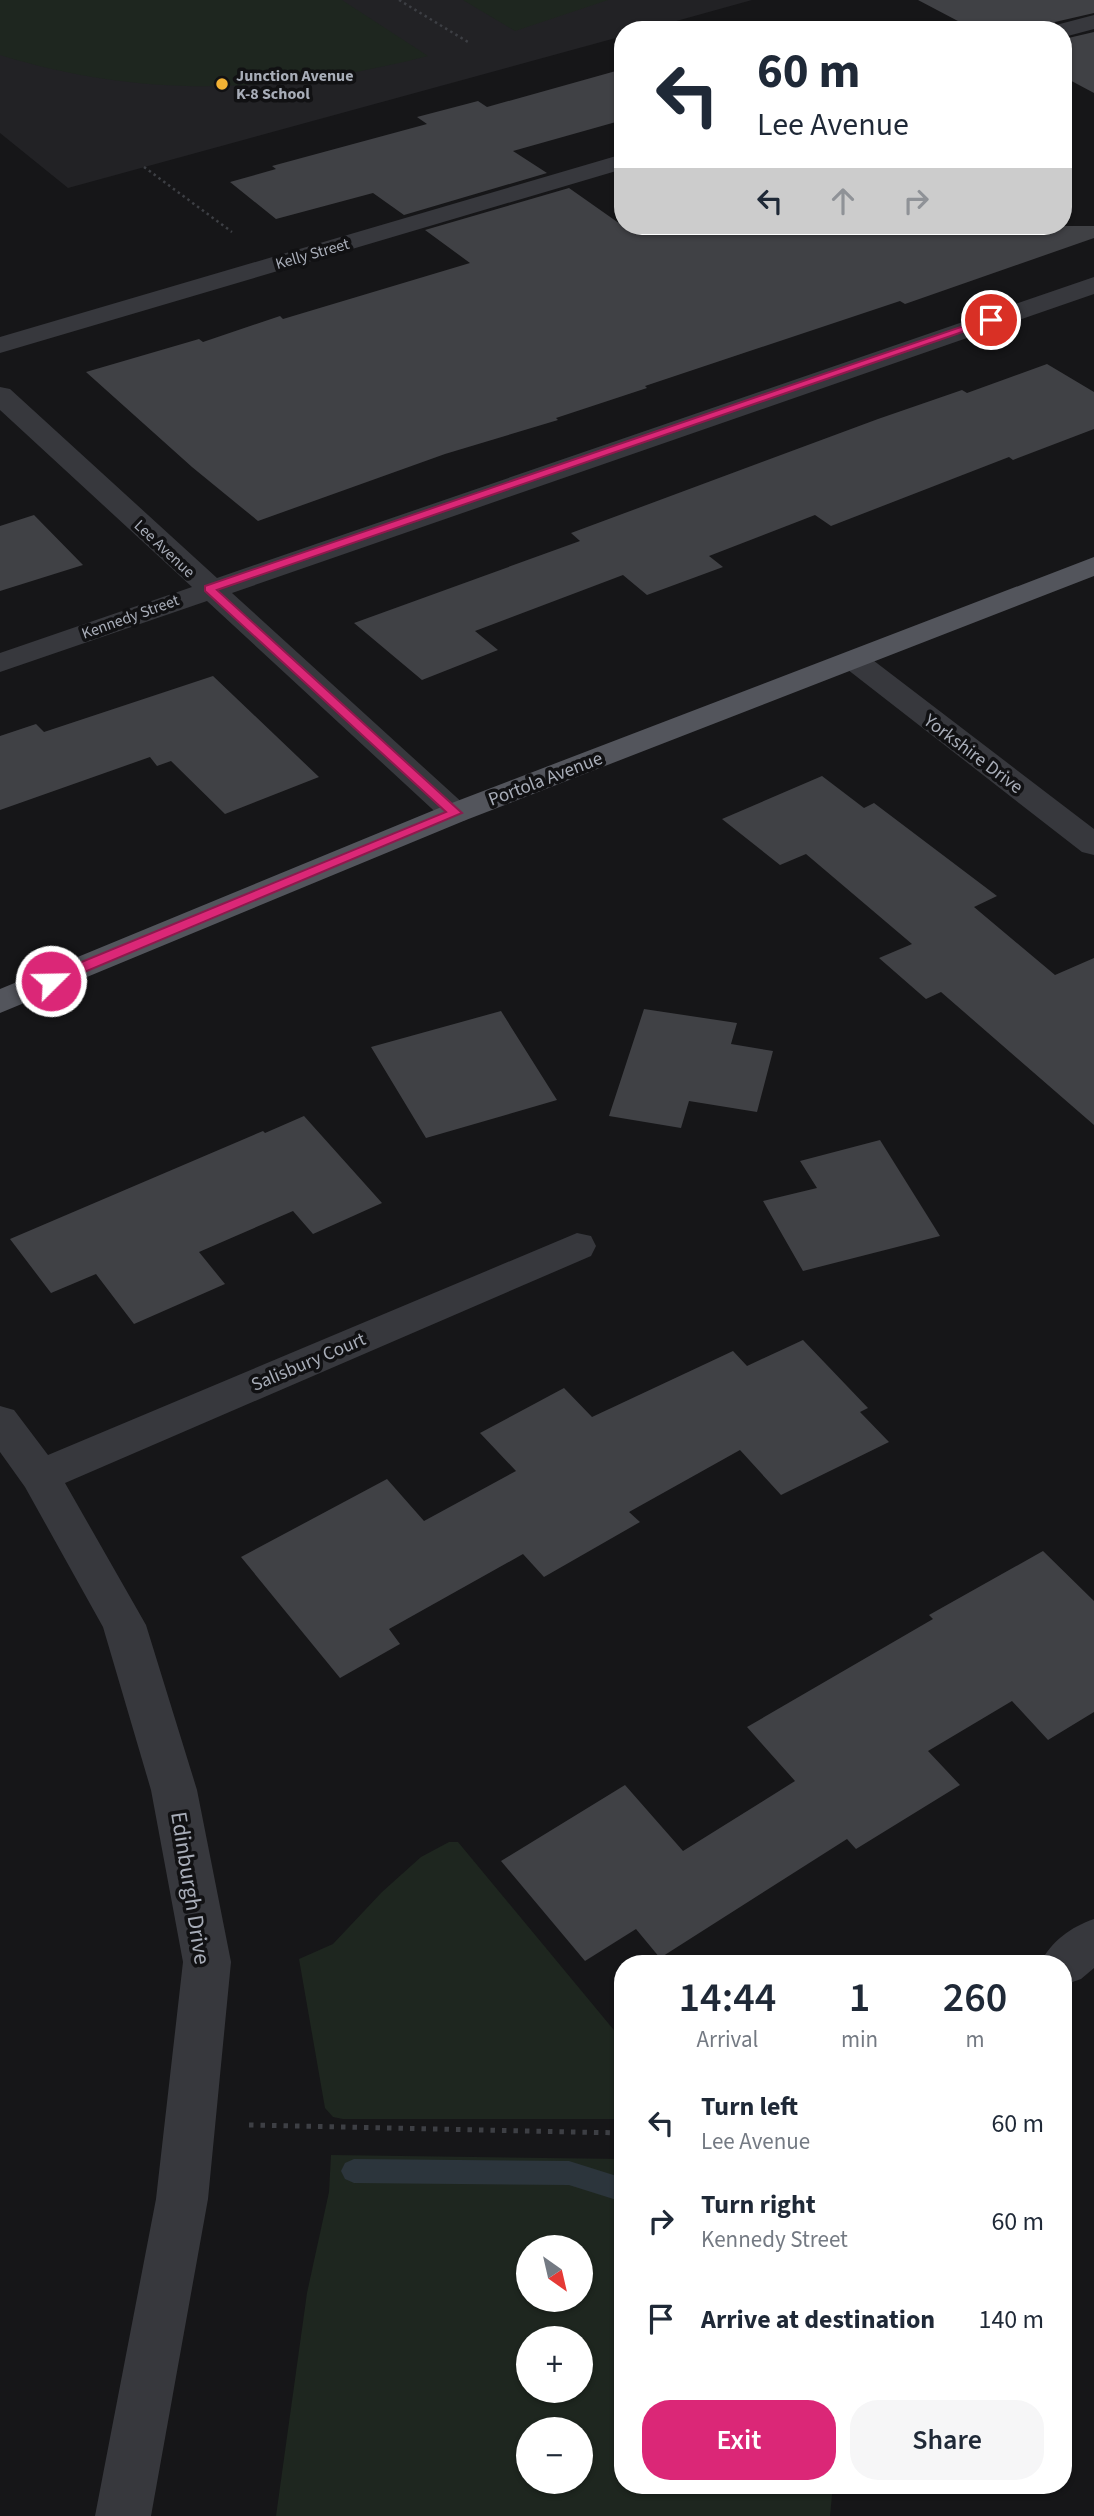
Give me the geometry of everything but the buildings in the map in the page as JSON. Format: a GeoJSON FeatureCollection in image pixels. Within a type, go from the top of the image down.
{"type":"FeatureCollection","features":[{"type":"Feature","properties":{"kind":"main road","name":"Portola Avenue"},"geometry":{"type":"LineString","coordinates":[[0,1002],[455,813],[1094,566]]}},
{"type":"Feature","properties":{"kind":"street"},"geometry":{"type":"LineString","coordinates":[[1072,28],[1094,22]]}},
{"type":"Feature","properties":{"kind":"street","name":"Kelly Street"},"geometry":{"type":"LineString","coordinates":[[0,345],[614,164]]}},
{"type":"Feature","properties":{"kind":"street","name":"Kennedy Street"},"geometry":{"type":"LineString","coordinates":[[0,663],[209,588],[1094,285]]}},
{"type":"Feature","properties":{"kind":"street","name":"Lee Avenue"},"geometry":{"type":"LineString","coordinates":[[0,395],[455,813]]}},
{"type":"Feature","properties":{"kind":"street","name":"Yorkshire Drive"},"geometry":{"type":"LineString","coordinates":[[854,660],[1094,845]]}},
{"type":"Feature","properties":{"kind":"street","name":"Salisbury Court"},"geometry":{"type":"LineString","coordinates":[[40,1476],[577,1246]]}},
{"type":"Feature","properties":{"kind":"street","name":"Edinburgh Drive"},"geometry":{"type":"LineString","coordinates":[[0,1421],[40,1476],[124,1625],[174,1790],[207,1962],[182,2199],[123,2516]]}},
{"type":"Feature","properties":{"kind":"street"},"geometry":{"type":"LineString","coordinates":[[1072,1958],[1094,1940]]}},
{"type":"Feature","properties":{"kind":"path"},"geometry":{"type":"LineString","coordinates":[[399,0],[468,42]]}},
{"type":"Feature","properties":{"kind":"path"},"geometry":{"type":"LineString","coordinates":[[144,167],[242,240]]}},
{"type":"Feature","properties":{"kind":"path"},"geometry":{"type":"LineString","coordinates":[[190,2124],[614,2133]]}},
{"type":"Feature","properties":{"kind":"shaded area","name":"Junction Avenue K-8 School"},"geometry":{"type":"Polygon","coordinates":[[[0,0],[752,0],[676,21],[614,21],[614,38],[68,188],[0,133],[0,0]]]}},
{"type":"Feature","properties":{"kind":"shaded area"},"geometry":{"type":"Polygon","coordinates":[[[0,0],[342,0],[428,56],[320,78],[267,84],[161,85],[108,79],[0,55],[0,0]]]}},
{"type":"Feature","properties":{"kind":"shaded area"},"geometry":{"type":"Polygon","coordinates":[[[463,0],[608,0],[515,31],[463,0]]]}},
{"type":"Feature","properties":{"kind":"shaded area"},"geometry":{"type":"Polygon","coordinates":[[[449,1842],[458,1842],[614,2030],[614,2119],[343,2119],[333,2117],[325,2108],[299,1959],[333,1944],[382,1892],[421,1857],[449,1842]]]}},
{"type":"Feature","properties":{"kind":"shaded area"},"geometry":{"type":"Polygon","coordinates":[[[331,2155],[614,2159],[614,2494],[832,2494],[830,2516],[276,2516],[307,2293],[329,2192],[331,2155]]]}},
{"type":"Feature","properties":{"kind":"waterway"},"geometry":{"type":"LineString","coordinates":[[354,2171],[569,2173],[614,2187]]}},
{"type":"Feature","properties":{"kind":"place","name":"Junction Avenue K-8 School"},"geometry":{"type":"Point","coordinates":[222,84]}},
{"type":"Feature","properties":{"kind":"route"},"geometry":{"type":"LineString","coordinates":[[51,981],[455,813],[209,588],[991,320]]}}]}
